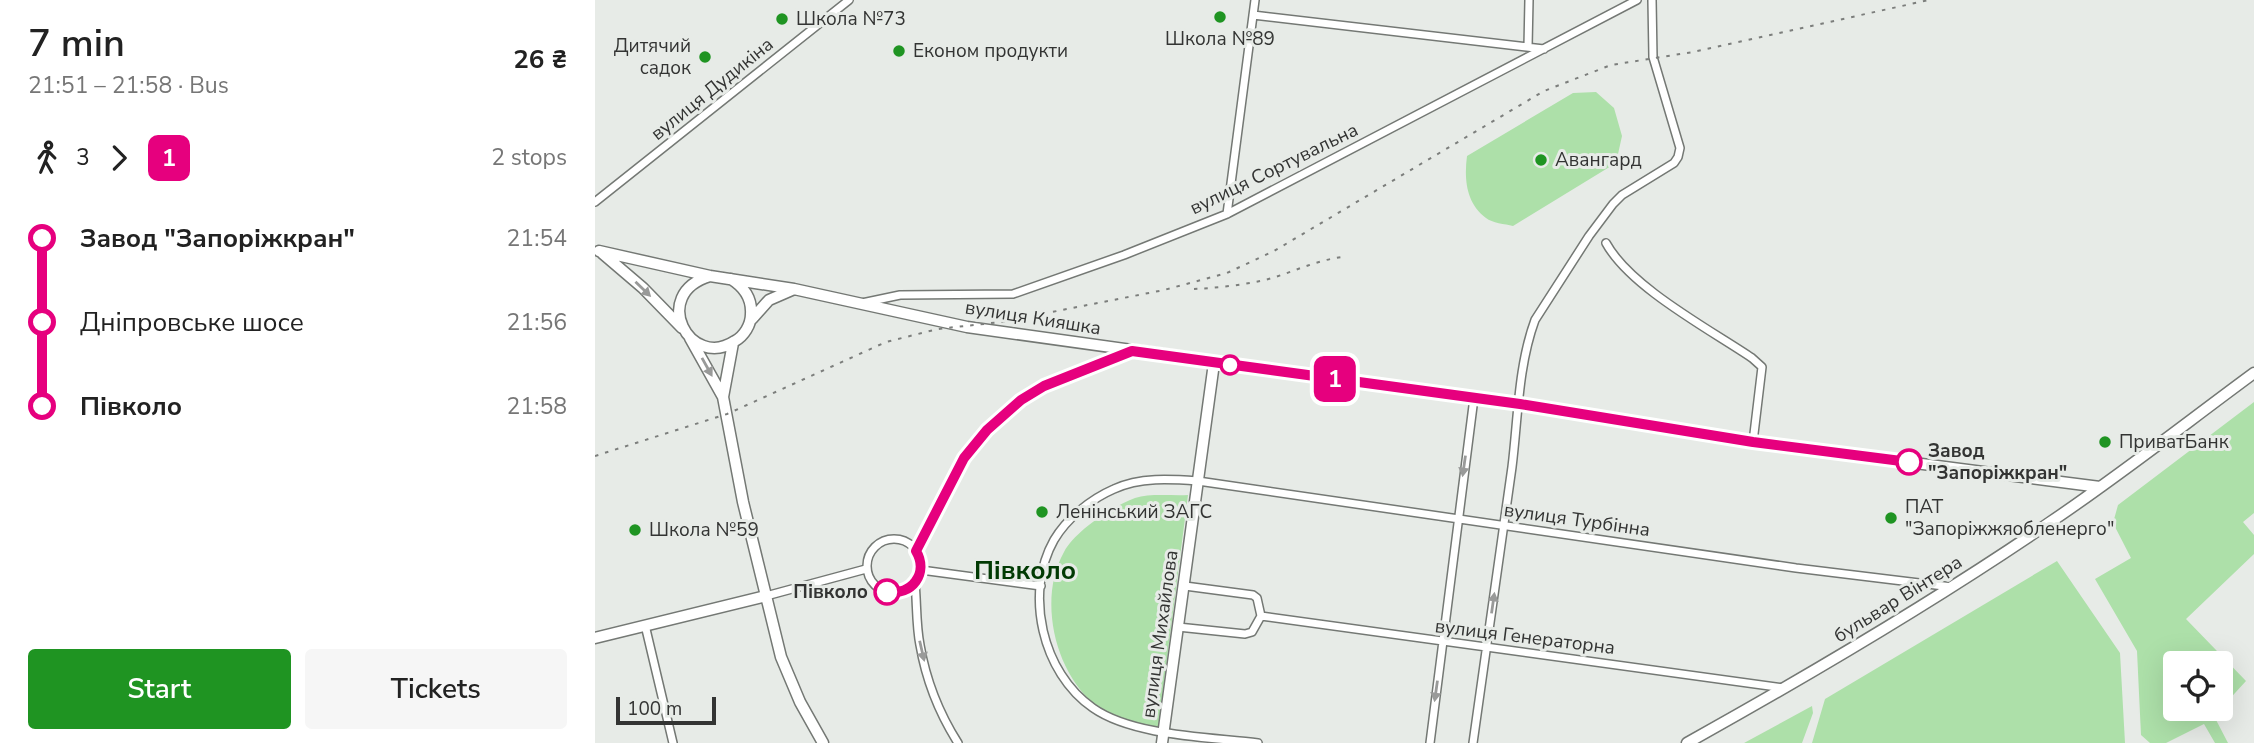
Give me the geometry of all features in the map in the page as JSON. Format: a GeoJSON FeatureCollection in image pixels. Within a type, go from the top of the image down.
{"type":"FeatureCollection","features":[{"type":"Feature","properties":{"kind":"street","name":"вулиця Дудикіна"},"geometry":{"type":"LineString","coordinates":[[595,202],[849,0]]}},
{"type":"Feature","properties":{"kind":"street"},"geometry":{"type":"LineString","coordinates":[[1227,214],[1255,0]]}},
{"type":"Feature","properties":{"kind":"street"},"geometry":{"type":"LineString","coordinates":[[1528,47],[1529,0]]}},
{"type":"Feature","properties":{"kind":"street","name":"вулиця Сортувальна"},"geometry":{"type":"LineString","coordinates":[[862,303],[900,295],[1013,294],[1067,277],[1227,214],[1637,0]]}},
{"type":"Feature","properties":{"kind":"street"},"geometry":{"type":"LineString","coordinates":[[1473,743],[1526,346],[1535,320],[1613,204],[1622,195],[1674,163],[1678,157],[1679,148],[1653,57],[1652,0]]}},
{"type":"Feature","properties":{"kind":"street"},"geometry":{"type":"LineString","coordinates":[[1253,15],[1544,49]]}},
{"type":"Feature","properties":{"kind":"street"},"geometry":{"type":"LineString","coordinates":[[1606,243],[1635,279],[1762,367],[1753,442]]}},
{"type":"Feature","properties":{"kind":"street"},"geometry":{"type":"LineString","coordinates":[[597,249],[730,278],[738,283],[750,300],[751,320]]}},
{"type":"Feature","properties":{"kind":"street"},"geometry":{"type":"LineString","coordinates":[[597,249],[643,288],[687,334],[700,345],[711,348],[733,343],[741,337],[751,320],[769,300],[795,289]]}},
{"type":"Feature","properties":{"kind":"street"},"geometry":{"type":"LineString","coordinates":[[710,275],[689,286],[682,296],[679,319],[723,397],[743,502],[781,657],[823,743]]}},
{"type":"Feature","properties":{"kind":"street","name":"вулиця Кияшка"},"geometry":{"type":"LineString","coordinates":[[730,278],[795,289],[967,327],[1520,404],[1753,442],[2100,487]]}},
{"type":"Feature","properties":{"kind":"street"},"geometry":{"type":"LineString","coordinates":[[723,397],[733,343]]}},
{"type":"Feature","properties":{"kind":"street"},"geometry":{"type":"LineString","coordinates":[[916,551],[964,458],[987,430],[1021,400],[1044,386],[1132,351]]}},
{"type":"Feature","properties":{"kind":"street","name":"вулиця Михайлова"},"geometry":{"type":"LineString","coordinates":[[1163,737],[1214,363]]}},
{"type":"Feature","properties":{"kind":"street","name":"бульвар Вінтера"},"geometry":{"type":"LineString","coordinates":[[1687,743],[1785,689],[1952,587],[2050,523],[2254,373]]}},
{"type":"Feature","properties":{"kind":"street"},"geometry":{"type":"LineString","coordinates":[[1430,743],[1474,398]]}},
{"type":"Feature","properties":{"kind":"street","name":"вулиця Турбінна"},"geometry":{"type":"LineString","coordinates":[[1258,743],[1163,737],[1108,717],[1091,707],[1065,680],[1043,633],[1041,586],[1044,566],[1054,540],[1071,519],[1091,502],[1115,488],[1139,481],[1198,481],[1796,568],[1952,587]]}},
{"type":"Feature","properties":{"kind":"street"},"geometry":{"type":"LineString","coordinates":[[915,583],[901,592],[885,592],[872,583],[866,569],[869,552],[882,540],[899,538],[908,542],[916,551],[921,562],[921,570],[915,583],[919,643],[933,694],[958,743]]}},
{"type":"Feature","properties":{"kind":"street"},"geometry":{"type":"LineString","coordinates":[[595,638],[866,569]]}},
{"type":"Feature","properties":{"kind":"street"},"geometry":{"type":"LineString","coordinates":[[921,570],[1041,586]]}},
{"type":"Feature","properties":{"kind":"street"},"geometry":{"type":"LineString","coordinates":[[1178,627],[1245,634],[1257,627],[1261,616],[1257,598],[1253,595],[1185,586]]}},
{"type":"Feature","properties":{"kind":"street","name":"вулиця Генераторна"},"geometry":{"type":"LineString","coordinates":[[1261,616],[1785,689]]}},
{"type":"Feature","properties":{"kind":"street"},"geometry":{"type":"LineString","coordinates":[[645,625],[673,743]]}},
{"type":"Feature","properties":{"kind":"green space","name":"Авангард"},"geometry":{"type":"Polygon","coordinates":[[[1596,92],[1614,108],[1622,136],[1616,163],[1513,226],[1492,221],[1479,212],[1468,190],[1467,156],[1573,93],[1596,92]]]}},
{"type":"Feature","properties":{"kind":"green space"},"geometry":{"type":"Polygon","coordinates":[[[2254,402],[2254,513],[2243,522],[2254,535],[2254,554],[2186,619],[2217,651],[2163,651],[2163,721],[2217,721],[2228,743],[2215,743],[2204,724],[2166,743],[2150,743],[2141,735],[2137,651],[2095,579],[2131,558],[2113,523],[2118,505],[2254,402]]]}},
{"type":"Feature","properties":{"kind":"green space"},"geometry":{"type":"Polygon","coordinates":[[[1188,495],[1158,728],[1109,714],[1080,690],[1060,653],[1054,632],[1052,590],[1056,570],[1064,552],[1095,520],[1141,496],[1188,495]]]}},
{"type":"Feature","properties":{"kind":"green space"},"geometry":{"type":"Polygon","coordinates":[[[2057,561],[2120,653],[2125,743],[1812,743],[1825,699],[2057,561]]]}},
{"type":"Feature","properties":{"kind":"green space"},"geometry":{"type":"Polygon","coordinates":[[[2233,668],[2246,681],[2233,695],[2233,668]]]}},
{"type":"Feature","properties":{"kind":"green space"},"geometry":{"type":"Polygon","coordinates":[[[1812,706],[1813,713],[1802,743],[1744,743],[1812,706]]]}},
{"type":"Feature","properties":{"kind":"railway"},"geometry":{"type":"LineString","coordinates":[[595,456],[727,414],[886,342],[938,329],[1001,322],[1164,290],[1227,273],[1274,251],[1544,91],[1611,65],[1693,52],[1929,0]]}},
{"type":"Feature","properties":{"kind":"railway"},"geometry":{"type":"LineString","coordinates":[[1194,289],[1265,280],[1343,257]]}},
{"type":"Feature","properties":{"kind":"bus line","name":"1"},"geometry":{"type":"LineString","coordinates":[[887,592],[909,589],[919,577],[921,562],[916,551],[964,458],[987,430],[1021,400],[1044,386],[1132,351],[1520,404],[1753,442],[1909,462]]}},
{"type":"Feature","properties":{"kind":"place","name":"Школа №89"},"geometry":{"type":"Point","coordinates":[1220,17]}},
{"type":"Feature","properties":{"kind":"place","name":"Школа №73"},"geometry":{"type":"Point","coordinates":[782,19]}},
{"type":"Feature","properties":{"kind":"place","name":"Економ продукти"},"geometry":{"type":"Point","coordinates":[899,51]}},
{"type":"Feature","properties":{"kind":"place","name":"Дитячий садок"},"geometry":{"type":"Point","coordinates":[705,57]}},
{"type":"Feature","properties":{"kind":"place","name":"Авангард"},"geometry":{"type":"Point","coordinates":[1541,160]}},
{"type":"Feature","properties":{"kind":"place","name":"ПриватБанк"},"geometry":{"type":"Point","coordinates":[2105,442]}},
{"type":"Feature","properties":{"kind":"place","name":"Завод \"Запоріжкран\""},"geometry":{"type":"Point","coordinates":[1909,462]}},
{"type":"Feature","properties":{"kind":"place","name":"Ленінський ЗАГС"},"geometry":{"type":"Point","coordinates":[1042,512]}},
{"type":"Feature","properties":{"kind":"place","name":"ПАТ \"Запоріжжяобленерго\""},"geometry":{"type":"Point","coordinates":[1891,518]}},
{"type":"Feature","properties":{"kind":"place","name":"Школа №59"},"geometry":{"type":"Point","coordinates":[635,530]}},
{"type":"Feature","properties":{"kind":"place","name":"Півколо"},"geometry":{"type":"Point","coordinates":[887,592]}},
{"type":"Feature","properties":{"kind":"district","name":"Півколо"},"geometry":{"type":"Point","coordinates":[1025,570]}}]}
